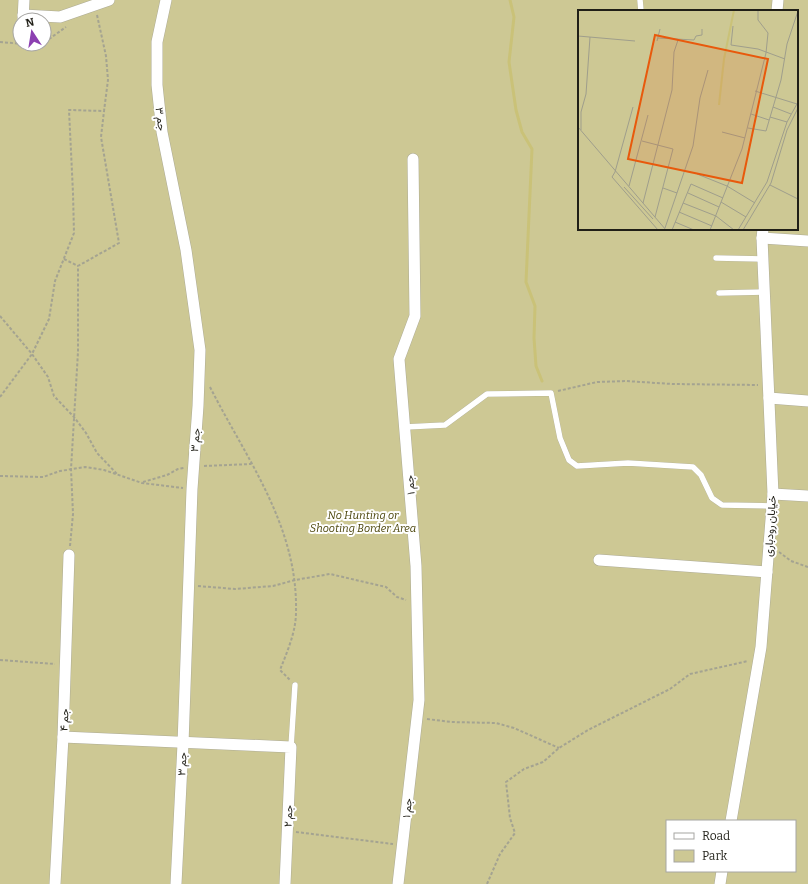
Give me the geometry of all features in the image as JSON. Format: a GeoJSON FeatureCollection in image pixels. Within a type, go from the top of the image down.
{"type":"FeatureCollection","features":[{"type":"Feature","properties":{"kind":"street"},"geometry":{"type":"LineString","coordinates":[[23,12],[24,0]]}},
{"type":"Feature","properties":{"kind":"street"},"geometry":{"type":"LineString","coordinates":[[52,17],[60,17],[109,0]]}},
{"type":"Feature","properties":{"kind":"street","name":"جم ۳"},"geometry":{"type":"LineString","coordinates":[[166,0],[157,42],[157,85],[162,132],[186,250],[200,350],[198,406],[192,489],[183,744],[176,884]]}},
{"type":"Feature","properties":{"kind":"street"},"geometry":{"type":"LineString","coordinates":[[777,10],[778,0]]}},
{"type":"Feature","properties":{"kind":"street","name":"جم ۱"},"geometry":{"type":"LineString","coordinates":[[398,884],[419,700],[416,566],[400,359],[415,316],[413,159]]}},
{"type":"Feature","properties":{"kind":"street"},"geometry":{"type":"LineString","coordinates":[[762,233],[808,241]]}},
{"type":"Feature","properties":{"kind":"street","name":"خیابان رودباری"},"geometry":{"type":"LineString","coordinates":[[731,820],[761,647],[773,494],[762,233]]}},
{"type":"Feature","properties":{"kind":"street"},"geometry":{"type":"LineString","coordinates":[[769,398],[808,401]]}},
{"type":"Feature","properties":{"kind":"street"},"geometry":{"type":"LineString","coordinates":[[773,494],[808,496]]}},
{"type":"Feature","properties":{"kind":"street","name":"جم ۴"},"geometry":{"type":"LineString","coordinates":[[55,884],[63,737],[70,555]]}},
{"type":"Feature","properties":{"kind":"street"},"geometry":{"type":"LineString","coordinates":[[599,560],[767,572]]}},
{"type":"Feature","properties":{"kind":"street"},"geometry":{"type":"LineString","coordinates":[[63,737],[183,744],[291,747]]}},
{"type":"Feature","properties":{"kind":"street","name":"جم ۲"},"geometry":{"type":"LineString","coordinates":[[285,884],[291,747]]}},
{"type":"Feature","properties":{"kind":"street"},"geometry":{"type":"LineString","coordinates":[[720,884],[722,872]]}},
{"type":"Feature","properties":{"kind":"lane"},"geometry":{"type":"LineString","coordinates":[[640,0],[641,10]]}},
{"type":"Feature","properties":{"kind":"lane"},"geometry":{"type":"LineString","coordinates":[[716,258],[763,259]]}},
{"type":"Feature","properties":{"kind":"lane"},"geometry":{"type":"LineString","coordinates":[[718,293],[764,292]]}},
{"type":"Feature","properties":{"kind":"lane"},"geometry":{"type":"LineString","coordinates":[[405,427],[445,424],[487,394],[551,392],[560,438],[569,460],[577,466],[628,464],[693,467],[701,475],[712,498],[722,505],[772,506]]}},
{"type":"Feature","properties":{"kind":"lane"},"geometry":{"type":"LineString","coordinates":[[291,747],[295,685]]}},
{"type":"Feature","properties":{"kind":"path"},"geometry":{"type":"LineString","coordinates":[[78,266],[119,243],[101,137],[108,80],[106,56],[95,5]]}},
{"type":"Feature","properties":{"kind":"path"},"geometry":{"type":"LineString","coordinates":[[52,37],[65,28],[72,13]]}},
{"type":"Feature","properties":{"kind":"path"},"geometry":{"type":"LineString","coordinates":[[0,42],[12,43]]}},
{"type":"Feature","properties":{"kind":"path"},"geometry":{"type":"LineString","coordinates":[[0,397],[32,354],[50,319],[55,281],[74,233],[69,110],[104,111]]}},
{"type":"Feature","properties":{"kind":"path"},"geometry":{"type":"LineString","coordinates":[[64,259],[78,266]]}},
{"type":"Feature","properties":{"kind":"path"},"geometry":{"type":"LineString","coordinates":[[70,555],[73,514],[71,469],[78,352],[78,266]]}},
{"type":"Feature","properties":{"kind":"path"},"geometry":{"type":"LineString","coordinates":[[0,316],[32,354],[48,377],[54,396],[74,417],[86,433],[97,452],[118,475]]}},
{"type":"Feature","properties":{"kind":"path"},"geometry":{"type":"LineString","coordinates":[[551,392],[597,382],[626,381],[672,384],[768,385]]}},
{"type":"Feature","properties":{"kind":"path"},"geometry":{"type":"LineString","coordinates":[[209,385],[275,508],[287,539],[295,580],[296,613],[290,644],[280,670],[295,685]]}},
{"type":"Feature","properties":{"kind":"path"},"geometry":{"type":"LineString","coordinates":[[0,476],[43,477],[60,471],[85,467],[104,470],[142,483],[192,489]]}},
{"type":"Feature","properties":{"kind":"path"},"geometry":{"type":"LineString","coordinates":[[769,544],[790,561],[808,567]]}},
{"type":"Feature","properties":{"kind":"path"},"geometry":{"type":"LineString","coordinates":[[188,586],[235,588],[273,586],[295,580],[330,574],[386,587],[397,597],[417,603]]}},
{"type":"Feature","properties":{"kind":"path"},"geometry":{"type":"LineString","coordinates":[[487,884],[500,854],[515,833],[510,818],[506,782],[524,769],[543,762],[559,748],[588,730],[670,689],[690,674],[759,659]]}},
{"type":"Feature","properties":{"kind":"path"},"geometry":{"type":"LineString","coordinates":[[0,660],[66,664]]}},
{"type":"Feature","properties":{"kind":"path"},"geometry":{"type":"LineString","coordinates":[[417,718],[451,722],[496,723],[514,728],[559,748]]}},
{"type":"Feature","properties":{"kind":"path"},"geometry":{"type":"LineString","coordinates":[[288,831],[402,845]]}},
{"type":"Feature","properties":{"kind":"green space","name":"No Hunting or Shooting Border Area"},"geometry":{"type":"Polygon","coordinates":[[[0,0],[808,0],[808,884],[0,884],[0,0]]]}},
{"type":"Feature","properties":{"kind":"waterway"},"geometry":{"type":"LineString","coordinates":[[510,0],[514,17],[509,62],[516,110],[522,132],[532,149],[526,282],[535,306],[534,338],[536,366],[542,381]]}}]}
